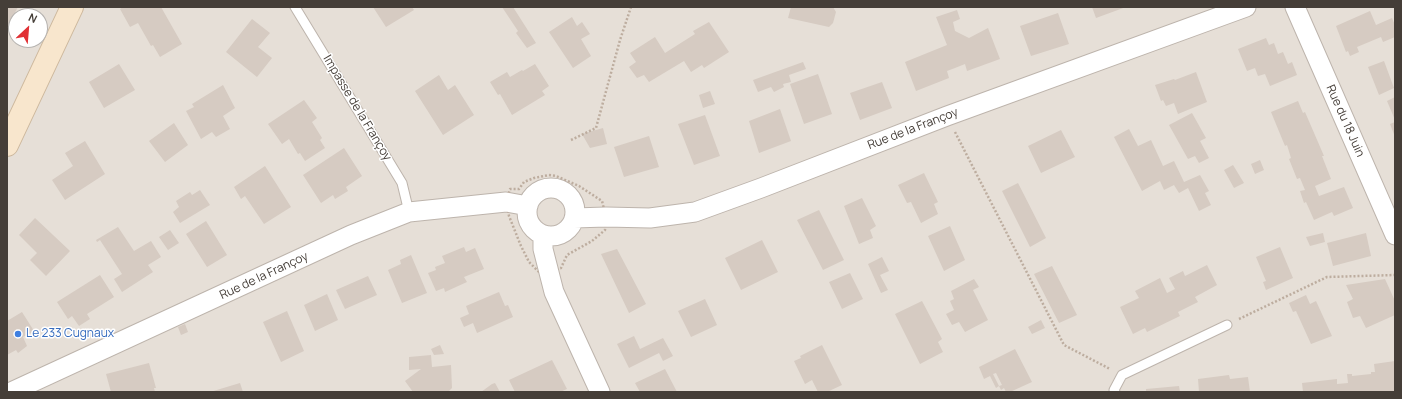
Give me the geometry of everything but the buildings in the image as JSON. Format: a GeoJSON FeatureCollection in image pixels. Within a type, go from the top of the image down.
{"type":"FeatureCollection","features":[{"type":"Feature","properties":{"kind":"street"},"geometry":{"type":"LineString","coordinates":[[7,145],[72,7]]}},
{"type":"Feature","properties":{"kind":"street","name":"Rue de la Françoy"},"geometry":{"type":"LineString","coordinates":[[574,218],[650,218],[696,212],[947,116],[1246,7]]}},
{"type":"Feature","properties":{"kind":"street","name":"Rue du 18 Juin"},"geometry":{"type":"LineString","coordinates":[[1295,7],[1395,235]]}},
{"type":"Feature","properties":{"kind":"street"},"geometry":{"type":"LineString","coordinates":[[547,188],[558,189],[566,194],[572,201],[574,218],[572,224],[564,232],[555,236],[543,234],[534,229],[531,225],[528,218],[528,206],[530,201],[538,192],[547,188]]}},
{"type":"Feature","properties":{"kind":"street","name":"Rue de la Françoy"},"geometry":{"type":"LineString","coordinates":[[11,392],[351,235],[409,212],[506,202],[528,206]]}},
{"type":"Feature","properties":{"kind":"street"},"geometry":{"type":"LineString","coordinates":[[543,234],[543,249],[554,292],[600,392]]}},
{"type":"Feature","properties":{"kind":"lane","name":"Impasse de la Françoy"},"geometry":{"type":"LineString","coordinates":[[296,7],[402,183],[409,212]]}},
{"type":"Feature","properties":{"kind":"lane"},"geometry":{"type":"LineString","coordinates":[[1115,392],[1114,390],[1122,375],[1227,325]]}},
{"type":"Feature","properties":{"kind":"path"},"geometry":{"type":"LineString","coordinates":[[571,140],[596,128],[620,40],[631,7]]}},
{"type":"Feature","properties":{"kind":"path"},"geometry":{"type":"LineString","coordinates":[[947,116],[1064,345],[1122,375]]}},
{"type":"Feature","properties":{"kind":"path"},"geometry":{"type":"LineString","coordinates":[[1227,325],[1327,277],[1395,275]]}},
{"type":"Feature","properties":{"kind":"shaded area"},"geometry":{"type":"Polygon","coordinates":[[[7,7],[1395,7],[1395,392],[7,392],[7,7]]]}},
{"type":"Feature","properties":{"kind":"place","name":"Le 233 Cugnaux"},"geometry":{"type":"Point","coordinates":[18,334]}}]}
